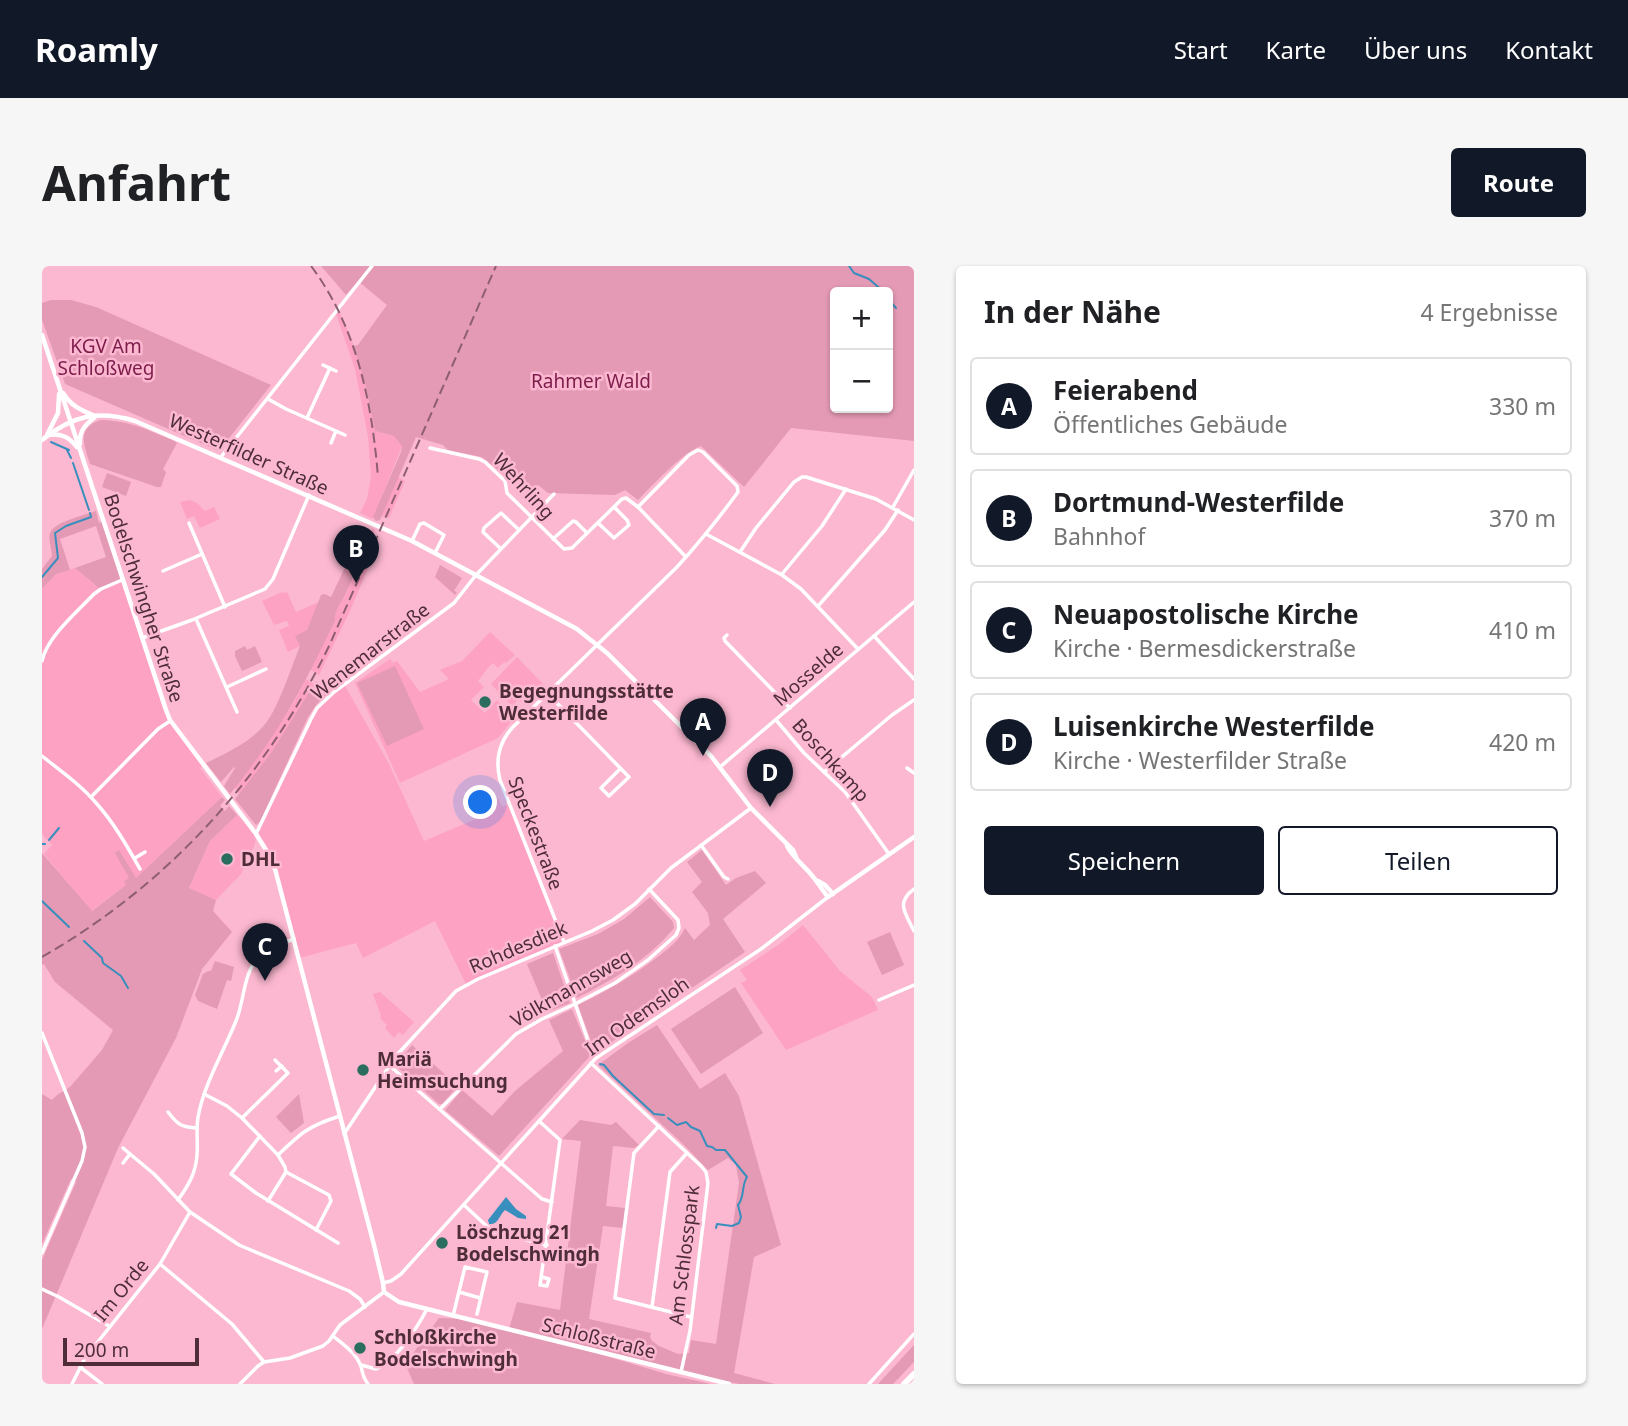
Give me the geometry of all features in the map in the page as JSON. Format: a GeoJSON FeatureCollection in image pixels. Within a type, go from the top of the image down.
{"type":"FeatureCollection","features":[{"type":"Feature","properties":{"kind":"highway"},"geometry":{"type":"LineString","coordinates":[[904,1384],[914,1374]]}},
{"type":"Feature","properties":{"kind":"street"},"geometry":{"type":"LineString","coordinates":[[221,457],[372,266]]}},
{"type":"Feature","properties":{"kind":"street","name":"Bodelschwingher Straße"},"geometry":{"type":"LineString","coordinates":[[42,335],[170,720],[256,834],[275,869],[384,1292]]}},
{"type":"Feature","properties":{"kind":"street"},"geometry":{"type":"LineString","coordinates":[[323,365],[336,371]]}},
{"type":"Feature","properties":{"kind":"street"},"geometry":{"type":"LineString","coordinates":[[307,418],[330,368]]}},
{"type":"Feature","properties":{"kind":"street"},"geometry":{"type":"LineString","coordinates":[[58,387],[74,406],[95,416],[81,432],[80,452]]}},
{"type":"Feature","properties":{"kind":"street"},"geometry":{"type":"LineString","coordinates":[[45,438],[58,413],[58,387]]}},
{"type":"Feature","properties":{"kind":"street"},"geometry":{"type":"LineString","coordinates":[[267,399],[345,435]]}},
{"type":"Feature","properties":{"kind":"street","name":"Westerfilder Straße"},"geometry":{"type":"LineString","coordinates":[[45,438],[70,422],[95,416],[116,415],[135,421],[412,541],[577,629],[598,645],[707,752],[751,808],[787,845],[790,852],[825,885],[831,896]]}},
{"type":"Feature","properties":{"kind":"street"},"geometry":{"type":"LineString","coordinates":[[331,443],[336,431]]}},
{"type":"Feature","properties":{"kind":"street"},"geometry":{"type":"LineString","coordinates":[[45,438],[60,435],[68,438],[80,452]]}},
{"type":"Feature","properties":{"kind":"street","name":"Wehrling"},"geometry":{"type":"LineString","coordinates":[[430,449],[485,462],[505,481],[507,493],[561,546],[568,549],[614,507]]}},
{"type":"Feature","properties":{"kind":"street","name":"Speckestraße"},"geometry":{"type":"LineString","coordinates":[[564,942],[502,788],[498,771],[499,753],[504,737],[686,557],[738,490],[700,451],[695,451],[638,507]]}},
{"type":"Feature","properties":{"kind":"street"},"geometry":{"type":"LineString","coordinates":[[893,507],[914,470]]}},
{"type":"Feature","properties":{"kind":"street"},"geometry":{"type":"LineString","coordinates":[[740,552],[797,478],[806,477],[876,499],[914,520]]}},
{"type":"Feature","properties":{"kind":"street"},"geometry":{"type":"LineString","coordinates":[[782,575],[822,526],[846,489]]}},
{"type":"Feature","properties":{"kind":"street"},"geometry":{"type":"LineString","coordinates":[[142,639],[265,589],[273,579],[309,495]]}},
{"type":"Feature","properties":{"kind":"street","name":"Wenemarstraße"},"geometry":{"type":"LineString","coordinates":[[256,834],[317,708],[334,692],[454,603],[476,575],[554,495]]}},
{"type":"Feature","properties":{"kind":"street"},"geometry":{"type":"LineString","coordinates":[[598,523],[614,538],[629,525],[614,507],[626,498],[686,557]]}},
{"type":"Feature","properties":{"kind":"street"},"geometry":{"type":"LineString","coordinates":[[818,605],[880,536],[898,510]]}},
{"type":"Feature","properties":{"kind":"street"},"geometry":{"type":"LineString","coordinates":[[501,549],[483,532],[484,528],[501,513],[519,530]]}},
{"type":"Feature","properties":{"kind":"street","name":"Wehrling"},"geometry":{"type":"LineString","coordinates":[[554,539],[573,522],[587,533]]}},
{"type":"Feature","properties":{"kind":"street"},"geometry":{"type":"LineString","coordinates":[[189,523],[225,607]]}},
{"type":"Feature","properties":{"kind":"street"},"geometry":{"type":"LineString","coordinates":[[412,541],[420,524],[424,523],[444,535],[435,553]]}},
{"type":"Feature","properties":{"kind":"street"},"geometry":{"type":"LineString","coordinates":[[706,534],[782,575],[801,589],[858,649]]}},
{"type":"Feature","properties":{"kind":"street"},"geometry":{"type":"LineString","coordinates":[[163,571],[202,554]]}},
{"type":"Feature","properties":{"kind":"street"},"geometry":{"type":"LineString","coordinates":[[42,662],[46,648],[54,637],[94,594],[122,580]]}},
{"type":"Feature","properties":{"kind":"street","name":"Mosselde"},"geometry":{"type":"LineString","coordinates":[[720,767],[914,602]]}},
{"type":"Feature","properties":{"kind":"street"},"geometry":{"type":"LineString","coordinates":[[196,619],[237,712]]}},
{"type":"Feature","properties":{"kind":"street"},"geometry":{"type":"LineString","coordinates":[[727,635],[725,641],[790,708]]}},
{"type":"Feature","properties":{"kind":"street"},"geometry":{"type":"LineString","coordinates":[[874,636],[914,680]]}},
{"type":"Feature","properties":{"kind":"street"},"geometry":{"type":"LineString","coordinates":[[227,687],[266,669]]}},
{"type":"Feature","properties":{"kind":"street"},"geometry":{"type":"LineString","coordinates":[[548,694],[629,777],[609,796],[601,788],[620,769]]}},
{"type":"Feature","properties":{"kind":"street"},"geometry":{"type":"LineString","coordinates":[[824,772],[914,700]]}},
{"type":"Feature","properties":{"kind":"street"},"geometry":{"type":"LineString","coordinates":[[91,797],[170,720]]}},
{"type":"Feature","properties":{"kind":"street","name":"Boschkamp"},"geometry":{"type":"LineString","coordinates":[[776,720],[804,753],[845,792],[889,854]]}},
{"type":"Feature","properties":{"kind":"street"},"geometry":{"type":"LineString","coordinates":[[42,756],[91,797],[116,827],[140,869]]}},
{"type":"Feature","properties":{"kind":"street"},"geometry":{"type":"LineString","coordinates":[[907,768],[914,773]]}},
{"type":"Feature","properties":{"kind":"street","name":"Rohdesdiek"},"geometry":{"type":"LineString","coordinates":[[344,1134],[396,1056],[448,999],[466,984],[613,920],[635,904],[671,868],[751,808]]}},
{"type":"Feature","properties":{"kind":"street","name":"Im Odemsloh"},"geometry":{"type":"LineString","coordinates":[[383,1283],[401,1274],[596,1058],[761,949],[913,838]]}},
{"type":"Feature","properties":{"kind":"street"},"geometry":{"type":"LineString","coordinates":[[701,845],[728,879]]}},
{"type":"Feature","properties":{"kind":"street"},"geometry":{"type":"LineString","coordinates":[[135,858],[145,852]]}},
{"type":"Feature","properties":{"kind":"street","name":"Völkmannsweg"},"geometry":{"type":"LineString","coordinates":[[440,1109],[516,1034],[636,970],[678,932],[678,920],[649,889]]}},
{"type":"Feature","properties":{"kind":"street"},"geometry":{"type":"LineString","coordinates":[[914,889],[904,897],[903,908],[914,931]]}},
{"type":"Feature","properties":{"kind":"street"},"geometry":{"type":"LineString","coordinates":[[178,1200],[195,1170],[197,1128],[204,1094],[236,1022],[251,968],[267,950],[294,939]]}},
{"type":"Feature","properties":{"kind":"street"},"geometry":{"type":"LineString","coordinates":[[555,946],[596,1058]]}},
{"type":"Feature","properties":{"kind":"street"},"geometry":{"type":"LineString","coordinates":[[879,1000],[914,985]]}},
{"type":"Feature","properties":{"kind":"street"},"geometry":{"type":"LineString","coordinates":[[42,1033],[82,1133],[85,1147],[82,1161],[42,1253]]}},
{"type":"Feature","properties":{"kind":"street"},"geometry":{"type":"LineString","coordinates":[[242,1118],[288,1073],[275,1061]]}},
{"type":"Feature","properties":{"kind":"street","name":"Am Schlosspark"},"geometry":{"type":"LineString","coordinates":[[591,1063],[704,1169],[708,1183],[689,1339],[681,1372]]}},
{"type":"Feature","properties":{"kind":"street"},"geometry":{"type":"LineString","coordinates":[[276,1071],[282,1066]]}},
{"type":"Feature","properties":{"kind":"street"},"geometry":{"type":"LineString","coordinates":[[390,1066],[542,1199],[552,1202]]}},
{"type":"Feature","properties":{"kind":"street"},"geometry":{"type":"LineString","coordinates":[[204,1094],[227,1106],[242,1118],[278,1155],[286,1172],[329,1195],[331,1201],[316,1230]]}},
{"type":"Feature","properties":{"kind":"street"},"geometry":{"type":"LineString","coordinates":[[169,1112],[183,1126],[197,1128]]}},
{"type":"Feature","properties":{"kind":"street"},"geometry":{"type":"LineString","coordinates":[[278,1155],[307,1129],[340,1116]]}},
{"type":"Feature","properties":{"kind":"street"},"geometry":{"type":"LineString","coordinates":[[539,1121],[560,1140],[542,1277]]}},
{"type":"Feature","properties":{"kind":"street"},"geometry":{"type":"LineString","coordinates":[[659,1126],[634,1153],[615,1298],[691,1317]]}},
{"type":"Feature","properties":{"kind":"street"},"geometry":{"type":"LineString","coordinates":[[260,1136],[231,1174],[338,1243]]}},
{"type":"Feature","properties":{"kind":"street"},"geometry":{"type":"LineString","coordinates":[[123,1147],[154,1174],[190,1212],[239,1245],[349,1291],[360,1299],[365,1307]]}},
{"type":"Feature","properties":{"kind":"street"},"geometry":{"type":"LineString","coordinates":[[652,1307],[670,1172],[687,1153]]}},
{"type":"Feature","properties":{"kind":"street"},"geometry":{"type":"LineString","coordinates":[[123,1163],[130,1154]]}},
{"type":"Feature","properties":{"kind":"street"},"geometry":{"type":"LineString","coordinates":[[268,1200],[286,1172]]}},
{"type":"Feature","properties":{"kind":"street"},"geometry":{"type":"LineString","coordinates":[[464,1205],[493,1232],[547,1245]]}},
{"type":"Feature","properties":{"kind":"street","name":"Im Orde"},"geometry":{"type":"LineString","coordinates":[[72,1384],[85,1358],[160,1264],[190,1212]]}},
{"type":"Feature","properties":{"kind":"street"},"geometry":{"type":"LineString","coordinates":[[160,1264],[232,1324],[264,1362]]}},
{"type":"Feature","properties":{"kind":"street"},"geometry":{"type":"LineString","coordinates":[[453,1316],[465,1267],[487,1272],[477,1314]]}},
{"type":"Feature","properties":{"kind":"street"},"geometry":{"type":"LineString","coordinates":[[42,1289],[109,1326]]}},
{"type":"Feature","properties":{"kind":"street"},"geometry":{"type":"LineString","coordinates":[[240,1384],[264,1362],[290,1358],[323,1346],[340,1325],[384,1292]]}},
{"type":"Feature","properties":{"kind":"street","name":"Schloßstraße"},"geometry":{"type":"LineString","coordinates":[[384,1292],[399,1302],[426,1312],[453,1316],[729,1384]]}},
{"type":"Feature","properties":{"kind":"street"},"geometry":{"type":"LineString","coordinates":[[459,1292],[481,1298]]}},
{"type":"Feature","properties":{"kind":"street"},"geometry":{"type":"LineString","coordinates":[[361,1365],[376,1369],[383,1365],[397,1352],[426,1312]]}},
{"type":"Feature","properties":{"kind":"street"},"geometry":{"type":"LineString","coordinates":[[869,1384],[914,1334]]}},
{"type":"Feature","properties":{"kind":"street"},"geometry":{"type":"LineString","coordinates":[[333,1336],[354,1354],[361,1365],[362,1377],[368,1384]]}},
{"type":"Feature","properties":{"kind":"street"},"geometry":{"type":"LineString","coordinates":[[80,1367],[102,1384]]}},
{"type":"Feature","properties":{"kind":"shaded area"},"geometry":{"type":"Polygon","coordinates":[[[339,310],[354,346],[375,431],[394,436],[402,446],[373,519],[360,513],[367,499],[371,477],[368,437],[355,369],[336,314],[339,310]]]}},
{"type":"Feature","properties":{"kind":"shaded area"},"geometry":{"type":"Polygon","coordinates":[[[398,477],[405,481],[389,518],[381,516],[398,477]]]}},
{"type":"Feature","properties":{"kind":"shaded area"},"geometry":{"type":"Polygon","coordinates":[[[190,500],[205,511],[214,507],[220,519],[200,528],[194,516],[187,519],[180,502],[190,500]]]}},
{"type":"Feature","properties":{"kind":"shaded area"},"geometry":{"type":"Polygon","coordinates":[[[372,528],[375,530],[372,538],[378,541],[374,554],[319,675],[310,670],[335,621],[334,614],[364,554],[372,528]]]}},
{"type":"Feature","properties":{"kind":"shaded area"},"geometry":{"type":"Polygon","coordinates":[[[75,568],[96,586],[122,580],[166,710],[203,765],[200,768],[222,797],[137,877],[91,911],[44,854],[52,845],[42,834],[42,589],[56,574],[75,568]]]}},
{"type":"Feature","properties":{"kind":"shaded area"},"geometry":{"type":"Polygon","coordinates":[[[287,592],[296,612],[319,602],[300,646],[288,652],[279,630],[289,626],[287,621],[274,625],[262,601],[287,592]]]}},
{"type":"Feature","properties":{"kind":"shaded area"},"geometry":{"type":"Polygon","coordinates":[[[490,632],[515,655],[498,668],[493,663],[487,669],[478,681],[484,687],[471,700],[485,713],[497,700],[514,718],[498,738],[400,783],[355,683],[390,659],[393,663],[397,661],[420,692],[449,679],[440,670],[462,661],[490,632]]]}},
{"type":"Feature","properties":{"kind":"shaded area"},"geometry":{"type":"Polygon","coordinates":[[[517,657],[546,687],[528,703],[518,700],[512,706],[491,684],[517,657]]]}},
{"type":"Feature","properties":{"kind":"shaded area"},"geometry":{"type":"Polygon","coordinates":[[[306,679],[314,684],[271,753],[239,794],[234,787],[265,747],[306,679]]]}},
{"type":"Feature","properties":{"kind":"shaded area"},"geometry":{"type":"Polygon","coordinates":[[[344,684],[389,764],[424,841],[490,813],[487,803],[498,798],[502,807],[509,804],[564,942],[466,984],[435,921],[363,958],[356,943],[299,958],[275,869],[256,835],[255,844],[241,874],[216,900],[189,889],[210,841],[237,815],[256,833],[317,708],[344,684]]]}},
{"type":"Feature","properties":{"kind":"shaded area"},"geometry":{"type":"Polygon","coordinates":[[[803,925],[840,971],[872,997],[878,1010],[786,1050],[741,983],[747,980],[740,970],[803,925]]]}},
{"type":"Feature","properties":{"kind":"shaded area"},"geometry":{"type":"Polygon","coordinates":[[[380,992],[414,1022],[403,1035],[399,1032],[394,1038],[385,1028],[387,1025],[380,1018],[373,994],[380,992]]]}},
{"type":"Feature","properties":{"kind":"green space","name":"Rahmer Wald"},"geometry":{"type":"Polygon","coordinates":[[[321,266],[914,266],[914,441],[791,428],[744,487],[701,446],[677,462],[638,500],[625,490],[615,495],[548,493],[538,485],[533,489],[510,475],[503,474],[482,457],[448,450],[443,445],[416,437],[380,520],[376,521],[373,517],[402,446],[394,436],[375,431],[354,346],[358,345],[387,305],[358,281],[346,295],[321,266]]]}},
{"type":"Feature","properties":{"kind":"green space","name":"KGV Am Schloßweg"},"geometry":{"type":"Polygon","coordinates":[[[71,300],[96,307],[271,385],[219,451],[65,384],[42,320],[42,303],[71,300]]]}},
{"type":"Feature","properties":{"kind":"green space"},"geometry":{"type":"Polygon","coordinates":[[[101,420],[137,426],[177,443],[163,469],[166,472],[161,487],[90,464],[84,443],[85,432],[93,423],[101,420]]]}},
{"type":"Feature","properties":{"kind":"green space"},"geometry":{"type":"Polygon","coordinates":[[[107,473],[131,482],[126,496],[102,487],[107,473]]]}},
{"type":"Feature","properties":{"kind":"green space"},"geometry":{"type":"Polygon","coordinates":[[[96,511],[99,523],[103,521],[122,580],[100,589],[75,568],[106,557],[96,526],[60,539],[70,570],[56,574],[42,589],[42,569],[52,556],[50,533],[63,522],[96,511]]]}},
{"type":"Feature","properties":{"kind":"green space"},"geometry":{"type":"Polygon","coordinates":[[[357,542],[367,542],[337,610],[335,621],[314,663],[278,727],[230,794],[224,786],[235,768],[221,782],[206,763],[246,741],[260,730],[271,716],[300,646],[295,636],[307,630],[321,595],[331,597],[357,542]]]}},
{"type":"Feature","properties":{"kind":"green space"},"geometry":{"type":"Polygon","coordinates":[[[440,565],[462,578],[454,591],[457,592],[455,595],[435,577],[440,565]]]}},
{"type":"Feature","properties":{"kind":"green space"},"geometry":{"type":"Polygon","coordinates":[[[245,646],[247,650],[255,646],[262,662],[242,671],[235,651],[245,646]]]}},
{"type":"Feature","properties":{"kind":"green space"},"geometry":{"type":"Polygon","coordinates":[[[395,666],[424,729],[387,746],[357,683],[395,666]]]}},
{"type":"Feature","properties":{"kind":"green space"},"geometry":{"type":"Polygon","coordinates":[[[316,681],[330,691],[308,717],[260,822],[256,825],[235,799],[271,753],[316,681]]]}},
{"type":"Feature","properties":{"kind":"green space"},"geometry":{"type":"Polygon","coordinates":[[[222,797],[225,800],[220,806],[225,811],[229,806],[237,815],[210,841],[189,888],[216,900],[213,911],[232,932],[202,969],[176,1038],[118,1148],[42,1329],[42,1260],[76,1182],[71,1179],[42,1244],[42,1094],[52,1100],[70,1087],[102,1050],[113,1030],[55,982],[44,964],[42,965],[42,853],[92,911],[126,885],[124,881],[129,878],[115,853],[119,850],[136,878],[222,797]]]}},
{"type":"Feature","properties":{"kind":"green space"},"geometry":{"type":"Polygon","coordinates":[[[702,850],[726,885],[755,871],[766,883],[723,919],[745,952],[597,1052],[578,1005],[620,983],[649,963],[674,944],[685,928],[694,940],[710,925],[708,913],[692,892],[702,882],[687,862],[702,850]]]}},
{"type":"Feature","properties":{"kind":"green space"},"geometry":{"type":"Polygon","coordinates":[[[650,897],[673,922],[674,928],[641,959],[577,998],[559,949],[598,934],[624,919],[650,897]]]}},
{"type":"Feature","properties":{"kind":"green space"},"geometry":{"type":"Polygon","coordinates":[[[890,932],[904,965],[882,975],[867,942],[890,932]]]}},
{"type":"Feature","properties":{"kind":"green space"},"geometry":{"type":"Polygon","coordinates":[[[553,953],[570,1003],[547,1012],[527,964],[553,953]]]}},
{"type":"Feature","properties":{"kind":"green space"},"geometry":{"type":"Polygon","coordinates":[[[215,961],[234,967],[231,981],[227,980],[217,1009],[198,1001],[195,995],[203,974],[211,971],[215,961]]]}},
{"type":"Feature","properties":{"kind":"green space"},"geometry":{"type":"Polygon","coordinates":[[[735,987],[763,1033],[701,1074],[671,1029],[735,987]]]}},
{"type":"Feature","properties":{"kind":"green space"},"geometry":{"type":"Polygon","coordinates":[[[572,1009],[591,1055],[499,1156],[445,1110],[462,1090],[492,1116],[515,1091],[563,1051],[549,1020],[572,1009]]]}},
{"type":"Feature","properties":{"kind":"green space"},"geometry":{"type":"Polygon","coordinates":[[[657,1025],[700,1089],[725,1073],[739,1096],[781,1245],[754,1257],[734,1373],[775,1384],[739,1384],[576,1347],[666,1374],[711,1384],[414,1384],[407,1368],[398,1359],[400,1356],[409,1359],[439,1318],[467,1319],[509,1329],[517,1302],[560,1310],[581,1141],[562,1139],[580,1120],[611,1125],[616,1122],[639,1145],[634,1148],[613,1146],[606,1206],[625,1208],[623,1228],[603,1226],[589,1319],[651,1333],[652,1341],[678,1354],[689,1353],[691,1340],[716,1344],[739,1183],[736,1165],[728,1158],[708,1170],[598,1065],[657,1025]]]}},
{"type":"Feature","properties":{"kind":"green space"},"geometry":{"type":"Polygon","coordinates":[[[412,1045],[458,1086],[442,1104],[395,1065],[412,1045]]]}},
{"type":"Feature","properties":{"kind":"green space"},"geometry":{"type":"Polygon","coordinates":[[[299,1094],[304,1123],[291,1133],[276,1117],[299,1094]]]}},
{"type":"Feature","properties":{"kind":"green space"},"geometry":{"type":"Polygon","coordinates":[[[914,1345],[914,1362],[893,1384],[878,1384],[914,1345]]]}},
{"type":"Feature","properties":{"kind":"water"},"geometry":{"type":"Polygon","coordinates":[[[506,1197],[526,1219],[518,1218],[505,1210],[497,1221],[489,1224],[488,1220],[506,1197]]]}},
{"type":"Feature","properties":{"kind":"waterway"},"geometry":{"type":"LineString","coordinates":[[849,266],[854,273],[869,279],[878,287]]}},
{"type":"Feature","properties":{"kind":"waterway"},"geometry":{"type":"LineString","coordinates":[[893,305],[896,308]]}},
{"type":"Feature","properties":{"kind":"waterway"},"geometry":{"type":"LineString","coordinates":[[51,442],[69,450]]}},
{"type":"Feature","properties":{"kind":"waterway"},"geometry":{"type":"LineString","coordinates":[[67,450],[71,458]]}},
{"type":"Feature","properties":{"kind":"waterway"},"geometry":{"type":"LineString","coordinates":[[73,463],[89,510]]}},
{"type":"Feature","properties":{"kind":"waterway"},"geometry":{"type":"LineString","coordinates":[[42,577],[58,558],[55,533],[91,517],[90,513]]}},
{"type":"Feature","properties":{"kind":"waterway"},"geometry":{"type":"LineString","coordinates":[[49,840],[59,828]]}},
{"type":"Feature","properties":{"kind":"waterway"},"geometry":{"type":"LineString","coordinates":[[42,901],[69,927]]}},
{"type":"Feature","properties":{"kind":"waterway"},"geometry":{"type":"LineString","coordinates":[[84,941],[102,958],[103,963],[121,976],[128,988]]}},
{"type":"Feature","properties":{"kind":"waterway"},"geometry":{"type":"LineString","coordinates":[[600,1064],[654,1114],[664,1115]]}},
{"type":"Feature","properties":{"kind":"waterway"},"geometry":{"type":"LineString","coordinates":[[668,1118],[677,1125],[686,1122],[700,1131],[707,1146],[725,1150],[747,1177],[738,1205],[741,1217],[739,1223],[732,1226],[717,1224],[716,1228]]}},
{"type":"Feature","properties":{"kind":"railway"},"geometry":{"type":"LineString","coordinates":[[311,266],[340,314],[360,367],[371,421],[378,477]]}},
{"type":"Feature","properties":{"kind":"railway"},"geometry":{"type":"LineString","coordinates":[[42,957],[132,896],[172,861],[210,823],[245,782],[276,738],[305,692],[330,644],[496,266]]}},
{"type":"Feature","properties":{"kind":"place","name":"Dortmund-Westerfilde"},"geometry":{"type":"Point","coordinates":[356,583]}},
{"type":"Feature","properties":{"kind":"place","name":"Begegnungsstätte Westerfilde"},"geometry":{"type":"Point","coordinates":[485,702]}},
{"type":"Feature","properties":{"kind":"place","name":"Feierabend"},"geometry":{"type":"Point","coordinates":[703,756]}},
{"type":"Feature","properties":{"kind":"place","name":"Luisenkirche Westerfilde"},"geometry":{"type":"Point","coordinates":[770,807]}},
{"type":"Feature","properties":{"kind":"place","name":"DHL"},"geometry":{"type":"Point","coordinates":[227,859]}},
{"type":"Feature","properties":{"kind":"place","name":"Neuapostolische Kirche"},"geometry":{"type":"Point","coordinates":[265,981]}},
{"type":"Feature","properties":{"kind":"place","name":"Mariä Heimsuchung"},"geometry":{"type":"Point","coordinates":[363,1070]}},
{"type":"Feature","properties":{"kind":"place","name":"Löschzug 21 Bodelschwingh"},"geometry":{"type":"Point","coordinates":[442,1243]}},
{"type":"Feature","properties":{"kind":"place","name":"Schloßkirche Bodelschwingh"},"geometry":{"type":"Point","coordinates":[360,1348]}}]}
